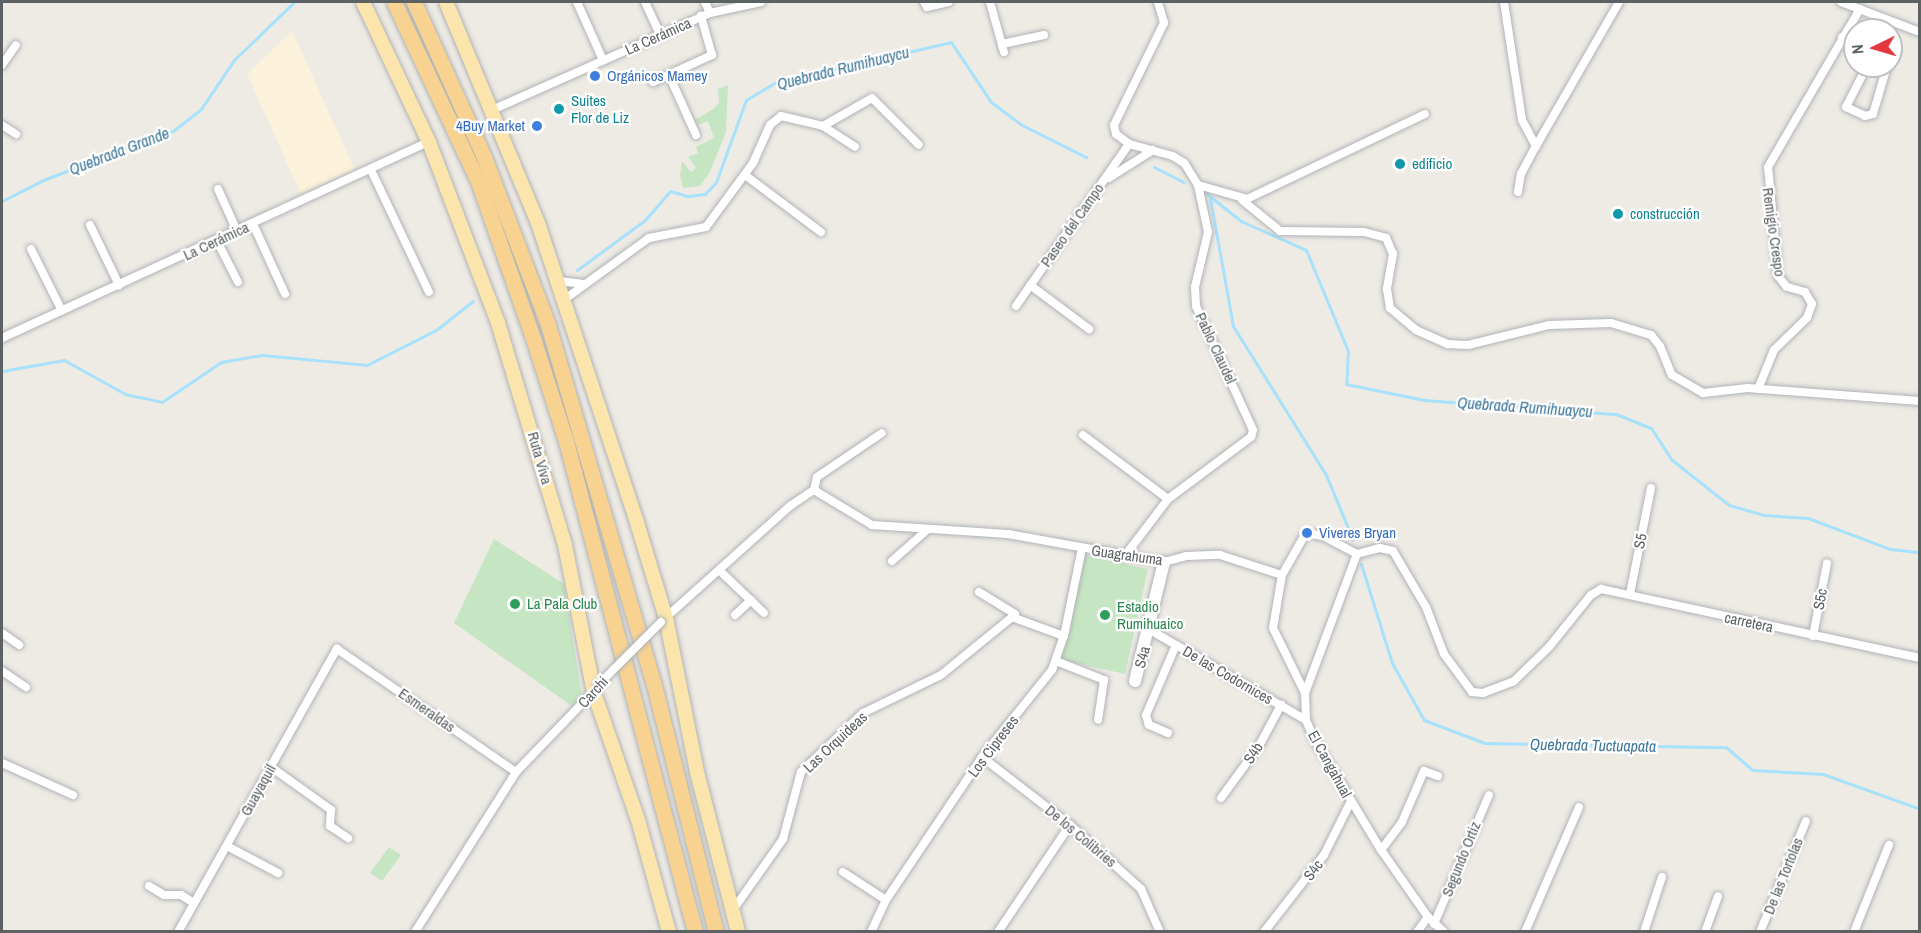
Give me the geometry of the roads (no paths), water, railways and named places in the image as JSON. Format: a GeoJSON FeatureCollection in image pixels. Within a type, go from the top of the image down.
{"type":"FeatureCollection","features":[{"type":"Feature","properties":{"kind":"highway","name":"Ruta Viva"},"geometry":{"type":"LineString","coordinates":[[394,2],[478,181],[534,341],[566,441],[695,932]]}},
{"type":"Feature","properties":{"kind":"highway"},"geometry":{"type":"LineString","coordinates":[[414,2],[484,157],[548,325],[654,685],[716,932]]}},
{"type":"Feature","properties":{"kind":"main road","name":"Ruta Viva"},"geometry":{"type":"LineString","coordinates":[[363,2],[429,142],[498,323],[542,460],[564,545],[596,689],[638,820],[669,932]]}},
{"type":"Feature","properties":{"kind":"main road"},"geometry":{"type":"LineString","coordinates":[[446,2],[492,110],[565,299],[664,620],[697,772],[738,932]]}},
{"type":"Feature","properties":{"kind":"street"},"geometry":{"type":"LineString","coordinates":[[577,2],[603,60]]}},
{"type":"Feature","properties":{"kind":"street"},"geometry":{"type":"LineString","coordinates":[[645,2],[660,34]]}},
{"type":"Feature","properties":{"kind":"street"},"geometry":{"type":"LineString","coordinates":[[653,82],[712,55],[705,2]]}},
{"type":"Feature","properties":{"kind":"street","name":"La Cerámica"},"geometry":{"type":"LineString","coordinates":[[492,110],[706,14],[761,2]]}},
{"type":"Feature","properties":{"kind":"street"},"geometry":{"type":"LineString","coordinates":[[924,2],[927,7],[948,2]]}},
{"type":"Feature","properties":{"kind":"street"},"geometry":{"type":"LineString","coordinates":[[990,2],[1003,48],[1044,35]]}},
{"type":"Feature","properties":{"kind":"street"},"geometry":{"type":"LineString","coordinates":[[1129,144],[1120,140],[1114,125],[1164,23],[1158,2]]}},
{"type":"Feature","properties":{"kind":"street"},"geometry":{"type":"LineString","coordinates":[[1504,2],[1522,120],[1536,146]]}},
{"type":"Feature","properties":{"kind":"street"},"geometry":{"type":"LineString","coordinates":[[1518,192],[1521,174],[1619,2]]}},
{"type":"Feature","properties":{"kind":"street"},"geometry":{"type":"LineString","coordinates":[[1841,2],[1920,32]]}},
{"type":"Feature","properties":{"kind":"street","name":"Remigio Crespo"},"geometry":{"type":"LineString","coordinates":[[1758,389],[1774,350],[1807,318],[1812,304],[1805,292],[1787,287],[1778,276],[1768,167],[1860,9]]}},
{"type":"Feature","properties":{"kind":"street"},"geometry":{"type":"LineString","coordinates":[[2,65],[16,45]]}},
{"type":"Feature","properties":{"kind":"street"},"geometry":{"type":"LineString","coordinates":[[669,75],[696,135]]}},
{"type":"Feature","properties":{"kind":"street"},"geometry":{"type":"LineString","coordinates":[[1861,78],[1846,107],[1865,116],[1873,114],[1884,78]]}},
{"type":"Feature","properties":{"kind":"street"},"geometry":{"type":"LineString","coordinates":[[823,126],[872,98],[919,145]]}},
{"type":"Feature","properties":{"kind":"street"},"geometry":{"type":"LineString","coordinates":[[1242,200],[1425,114]]}},
{"type":"Feature","properties":{"kind":"street"},"geometry":{"type":"LineString","coordinates":[[565,299],[582,284],[649,238],[706,227],[745,175],[770,124],[781,116],[823,126],[855,147]]}},
{"type":"Feature","properties":{"kind":"street"},"geometry":{"type":"LineString","coordinates":[[2,125],[16,134]]}},
{"type":"Feature","properties":{"kind":"street","name":"La Cerámica"},"geometry":{"type":"LineString","coordinates":[[2,338],[429,142]]}},
{"type":"Feature","properties":{"kind":"street","name":"Pablo Claudel"},"geometry":{"type":"LineString","coordinates":[[1124,557],[1168,499],[1251,437],[1253,430],[1196,306],[1195,287],[1208,232],[1198,185],[1184,163],[1153,150],[1129,144]]}},
{"type":"Feature","properties":{"kind":"street","name":"Paseo del Campo"},"geometry":{"type":"LineString","coordinates":[[1016,306],[1129,144]]}},
{"type":"Feature","properties":{"kind":"street"},"geometry":{"type":"LineString","coordinates":[[1101,183],[1153,150]]}},
{"type":"Feature","properties":{"kind":"street"},"geometry":{"type":"LineString","coordinates":[[371,170],[429,292]]}},
{"type":"Feature","properties":{"kind":"street"},"geometry":{"type":"LineString","coordinates":[[745,175],[821,232]]}},
{"type":"Feature","properties":{"kind":"street"},"geometry":{"type":"LineString","coordinates":[[1198,185],[1242,200],[1280,231],[1364,232],[1386,238],[1393,254],[1387,289],[1390,308],[1416,330],[1448,344],[1468,345],[1549,325],[1611,323],[1651,335],[1660,346],[1672,375],[1691,389],[1716,394],[1758,389],[1920,401]]}},
{"type":"Feature","properties":{"kind":"street"},"geometry":{"type":"LineString","coordinates":[[218,189],[237,231]]}},
{"type":"Feature","properties":{"kind":"street"},"geometry":{"type":"LineString","coordinates":[[253,224],[285,294]]}},
{"type":"Feature","properties":{"kind":"street"},"geometry":{"type":"LineString","coordinates":[[90,225],[118,285]]}},
{"type":"Feature","properties":{"kind":"street"},"geometry":{"type":"LineString","coordinates":[[217,241],[238,282]]}},
{"type":"Feature","properties":{"kind":"street"},"geometry":{"type":"LineString","coordinates":[[31,249],[62,311]]}},
{"type":"Feature","properties":{"kind":"street"},"geometry":{"type":"LineString","coordinates":[[559,281],[582,284]]}},
{"type":"Feature","properties":{"kind":"street"},"geometry":{"type":"LineString","coordinates":[[1030,285],[1089,329]]}},
{"type":"Feature","properties":{"kind":"street","name":"Carchi"},"geometry":{"type":"LineString","coordinates":[[415,932],[516,772],[664,620],[814,490],[817,477],[882,433]]}},
{"type":"Feature","properties":{"kind":"street"},"geometry":{"type":"LineString","coordinates":[[1083,435],[1168,499]]}},
{"type":"Feature","properties":{"kind":"street","name":"S5"},"geometry":{"type":"LineString","coordinates":[[1630,594],[1651,488]]}},
{"type":"Feature","properties":{"kind":"street","name":"Guagrahuma"},"geometry":{"type":"LineString","coordinates":[[814,490],[872,525],[1008,534],[1124,557],[1164,562],[1186,556],[1221,555],[1282,575]]}},
{"type":"Feature","properties":{"kind":"street"},"geometry":{"type":"LineString","coordinates":[[892,561],[928,529]]}},
{"type":"Feature","properties":{"kind":"street"},"geometry":{"type":"LineString","coordinates":[[1282,575],[1306,533],[1323,536],[1357,554],[1305,693]]}},
{"type":"Feature","properties":{"kind":"street","name":"Los Cipreses"},"geometry":{"type":"LineString","coordinates":[[871,932],[886,900],[982,757],[1056,661],[1064,636],[1082,548]]}},
{"type":"Feature","properties":{"kind":"street","name":"carretera"},"geometry":{"type":"LineString","coordinates":[[1357,554],[1380,548],[1393,551],[1426,607],[1444,654],[1472,692],[1483,693],[1514,681],[1549,647],[1583,603],[1601,589],[1920,658]]}},
{"type":"Feature","properties":{"kind":"street","name":"S4a"},"geometry":{"type":"LineString","coordinates":[[1135,681],[1150,630],[1164,562]]}},
{"type":"Feature","properties":{"kind":"street","name":"S5c"},"geometry":{"type":"LineString","coordinates":[[1813,636],[1827,563]]}},
{"type":"Feature","properties":{"kind":"street"},"geometry":{"type":"LineString","coordinates":[[719,570],[764,613]]}},
{"type":"Feature","properties":{"kind":"street","name":"El Cangahual"},"geometry":{"type":"LineString","coordinates":[[1282,575],[1273,628],[1305,693],[1306,720],[1381,850],[1431,920],[1444,932]]}},
{"type":"Feature","properties":{"kind":"street"},"geometry":{"type":"LineString","coordinates":[[979,592],[1015,614],[1013,617],[1064,636]]}},
{"type":"Feature","properties":{"kind":"street"},"geometry":{"type":"LineString","coordinates":[[735,615],[751,600]]}},
{"type":"Feature","properties":{"kind":"street","name":"Las Orquideas"},"geometry":{"type":"LineString","coordinates":[[733,910],[783,839],[801,772],[863,714],[941,675],[1013,617]]}},
{"type":"Feature","properties":{"kind":"street","name":"De las Codornices"},"geometry":{"type":"LineString","coordinates":[[1150,630],[1306,720]]}},
{"type":"Feature","properties":{"kind":"street"},"geometry":{"type":"LineString","coordinates":[[2,633],[19,645]]}},
{"type":"Feature","properties":{"kind":"street"},"geometry":{"type":"LineString","coordinates":[[1168,733],[1149,724],[1146,715],[1176,645]]}},
{"type":"Feature","properties":{"kind":"street","name":"Guayaquil"},"geometry":{"type":"LineString","coordinates":[[178,932],[337,649]]}},
{"type":"Feature","properties":{"kind":"street","name":"Esmeraldas"},"geometry":{"type":"LineString","coordinates":[[337,649],[516,772]]}},
{"type":"Feature","properties":{"kind":"street"},"geometry":{"type":"LineString","coordinates":[[1056,661],[1104,680],[1098,720]]}},
{"type":"Feature","properties":{"kind":"street"},"geometry":{"type":"LineString","coordinates":[[2,670],[26,687]]}},
{"type":"Feature","properties":{"kind":"street","name":"S4b"},"geometry":{"type":"LineString","coordinates":[[1221,798],[1259,746],[1281,705]]}},
{"type":"Feature","properties":{"kind":"street","name":"De los Colibries"},"geometry":{"type":"LineString","coordinates":[[982,757],[1070,825],[1141,889],[1160,932]]}},
{"type":"Feature","properties":{"kind":"street"},"geometry":{"type":"LineString","coordinates":[[2,763],[73,795]]}},
{"type":"Feature","properties":{"kind":"street"},"geometry":{"type":"LineString","coordinates":[[271,767],[331,810],[330,826],[348,838]]}},
{"type":"Feature","properties":{"kind":"street"},"geometry":{"type":"LineString","coordinates":[[1381,850],[1402,822],[1425,771],[1438,776]]}},
{"type":"Feature","properties":{"kind":"street","name":"Segundo Ortiz"},"geometry":{"type":"LineString","coordinates":[[1417,932],[1431,920],[1489,795]]}},
{"type":"Feature","properties":{"kind":"street","name":"S4c"},"geometry":{"type":"LineString","coordinates":[[1264,932],[1324,855],[1351,801]]}},
{"type":"Feature","properties":{"kind":"street"},"geometry":{"type":"LineString","coordinates":[[1525,932],[1579,807]]}},
{"type":"Feature","properties":{"kind":"street","name":"De las Tortolas"},"geometry":{"type":"LineString","coordinates":[[1760,932],[1806,820]]}},
{"type":"Feature","properties":{"kind":"street"},"geometry":{"type":"LineString","coordinates":[[998,932],[1070,825]]}},
{"type":"Feature","properties":{"kind":"street"},"geometry":{"type":"LineString","coordinates":[[1854,932],[1889,845]]}},
{"type":"Feature","properties":{"kind":"street"},"geometry":{"type":"LineString","coordinates":[[227,846],[278,873]]}},
{"type":"Feature","properties":{"kind":"street"},"geometry":{"type":"LineString","coordinates":[[843,872],[886,900]]}},
{"type":"Feature","properties":{"kind":"street"},"geometry":{"type":"LineString","coordinates":[[1644,932],[1662,877]]}},
{"type":"Feature","properties":{"kind":"street"},"geometry":{"type":"LineString","coordinates":[[148,886],[164,895],[181,895],[194,903]]}},
{"type":"Feature","properties":{"kind":"street"},"geometry":{"type":"LineString","coordinates":[[1705,932],[1718,896]]}},
{"type":"Feature","properties":{"kind":"waterway","name":"Quebrada Grande"},"geometry":{"type":"LineString","coordinates":[[2,201],[43,180],[173,131],[201,109],[234,60],[294,2]]}},
{"type":"Feature","properties":{"kind":"waterway","name":"Quebrada Rumihuaycu"},"geometry":{"type":"LineString","coordinates":[[577,270],[645,220],[670,191],[688,196],[705,194],[716,182],[746,100],[774,83],[951,42],[991,102],[1020,124],[1086,157]]}},
{"type":"Feature","properties":{"kind":"waterway","name":"Quebrada Rumihuaycu"},"geometry":{"type":"LineString","coordinates":[[1154,167],[1183,182]]}},
{"type":"Feature","properties":{"kind":"waterway","name":"Quebrada Rumihuaycu"},"geometry":{"type":"LineString","coordinates":[[1207,194],[1241,221],[1306,250],[1348,351],[1346,384],[1424,400],[1616,414],[1651,428],[1672,460],[1729,505],[1763,515],[1808,518],[1890,549],[1920,552]]}},
{"type":"Feature","properties":{"kind":"waterway","name":"Quebrada Tuctuapata"},"geometry":{"type":"LineString","coordinates":[[1210,198],[1233,326],[1326,475],[1353,540]]}},
{"type":"Feature","properties":{"kind":"waterway","name":"Quebrada Rumihuaycu"},"geometry":{"type":"LineString","coordinates":[[2,371],[64,360],[125,394],[162,402],[221,362],[262,355],[367,365],[436,330],[473,301]]}},
{"type":"Feature","properties":{"kind":"waterway","name":"Quebrada Tuctuapata"},"geometry":{"type":"LineString","coordinates":[[1361,564],[1392,663],[1424,720],[1485,743],[1726,747],[1752,770],[1823,774],[1920,809]]}},
{"type":"Feature","properties":{"kind":"place","name":"Orgánicos Mamey"},"geometry":{"type":"Point","coordinates":[595,76]}},
{"type":"Feature","properties":{"kind":"place","name":"Suites Flor de Liz"},"geometry":{"type":"Point","coordinates":[559,109]}},
{"type":"Feature","properties":{"kind":"place","name":"4Buy Market"},"geometry":{"type":"Point","coordinates":[537,126]}},
{"type":"Feature","properties":{"kind":"place","name":"edificio"},"geometry":{"type":"Point","coordinates":[1400,164]}},
{"type":"Feature","properties":{"kind":"place","name":"construcción"},"geometry":{"type":"Point","coordinates":[1618,214]}},
{"type":"Feature","properties":{"kind":"place","name":"Viveres Bryan"},"geometry":{"type":"Point","coordinates":[1307,533]}},
{"type":"Feature","properties":{"kind":"place","name":"La Pala Club"},"geometry":{"type":"Point","coordinates":[515,604]}},
{"type":"Feature","properties":{"kind":"place","name":"Estadio Rumihuaico"},"geometry":{"type":"Point","coordinates":[1105,615]}}]}
